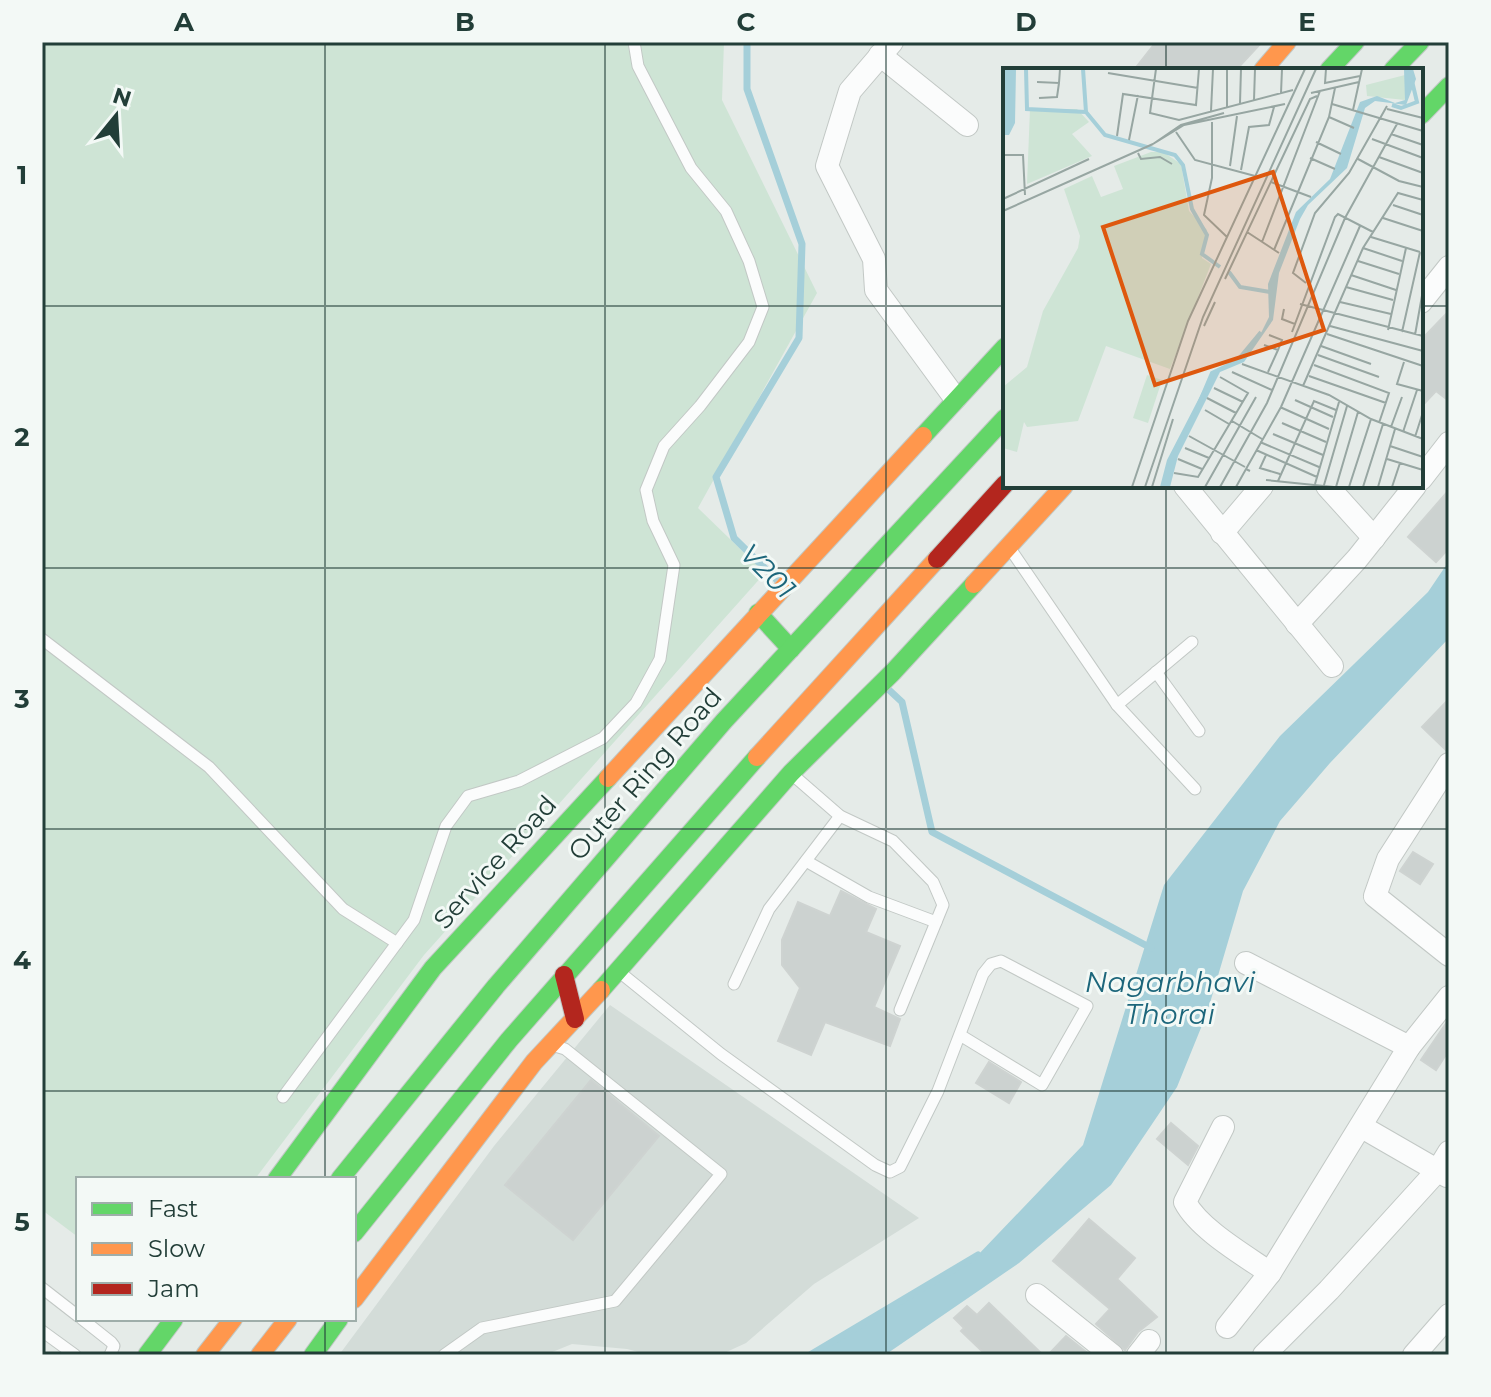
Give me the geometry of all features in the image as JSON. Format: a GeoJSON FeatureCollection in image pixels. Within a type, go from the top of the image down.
{"type":"FeatureCollection","features":[{"type":"Feature","properties":{"kind":"main road"},"geometry":{"type":"LineString","coordinates":[[1265,68],[1287,42]]}},
{"type":"Feature","properties":{"kind":"main road"},"geometry":{"type":"LineString","coordinates":[[1331,68],[1355,42]]}},
{"type":"Feature","properties":{"kind":"main road"},"geometry":{"type":"LineString","coordinates":[[1395,68],[1420,42]]}},
{"type":"Feature","properties":{"kind":"main road"},"geometry":{"type":"LineString","coordinates":[[1423,113],[1449,86]]}},
{"type":"Feature","properties":{"kind":"main road"},"geometry":{"type":"LineString","coordinates":[[955,398],[1003,349]]}},
{"type":"Feature","properties":{"kind":"main road","name":"Service Road"},"geometry":{"type":"LineString","coordinates":[[278,1177],[433,968],[955,398]]}},
{"type":"Feature","properties":{"kind":"main road","name":"Outer Ring Road"},"geometry":{"type":"LineString","coordinates":[[342,1177],[496,986],[724,721],[1003,420]]}},
{"type":"Feature","properties":{"kind":"main road"},"geometry":{"type":"LineString","coordinates":[[356,1230],[564,975],[1003,486]]}},
{"type":"Feature","properties":{"kind":"main road"},"geometry":{"type":"LineString","coordinates":[[356,1296],[534,1062],[619,971],[791,773],[893,672],[1062,488]]}},
{"type":"Feature","properties":{"kind":"main road"},"geometry":{"type":"LineString","coordinates":[[758,613],[791,649]]}},
{"type":"Feature","properties":{"kind":"main road"},"geometry":{"type":"LineString","coordinates":[[564,975],[575,1019]]}},
{"type":"Feature","properties":{"kind":"main road"},"geometry":{"type":"LineString","coordinates":[[147,1355],[172,1321]]}},
{"type":"Feature","properties":{"kind":"main road"},"geometry":{"type":"LineString","coordinates":[[205,1355],[231,1321]]}},
{"type":"Feature","properties":{"kind":"main road"},"geometry":{"type":"LineString","coordinates":[[260,1355],[286,1321]]}},
{"type":"Feature","properties":{"kind":"main road"},"geometry":{"type":"LineString","coordinates":[[313,1355],[338,1321]]}},
{"type":"Feature","properties":{"kind":"street"},"geometry":{"type":"LineString","coordinates":[[955,398],[876,290],[874,259],[827,166],[850,91],[886,49],[967,125]]}},
{"type":"Feature","properties":{"kind":"street"},"geometry":{"type":"LineString","coordinates":[[1423,300],[1449,267]]}},
{"type":"Feature","properties":{"kind":"street"},"geometry":{"type":"LineString","coordinates":[[1423,476],[1449,443]]}},
{"type":"Feature","properties":{"kind":"street"},"geometry":{"type":"LineString","coordinates":[[1187,488],[1332,666]]}},
{"type":"Feature","properties":{"kind":"street"},"geometry":{"type":"LineString","coordinates":[[1222,533],[1260,488]]}},
{"type":"Feature","properties":{"kind":"street"},"geometry":{"type":"LineString","coordinates":[[1329,488],[1374,538]]}},
{"type":"Feature","properties":{"kind":"street"},"geometry":{"type":"LineString","coordinates":[[1297,624],[1374,538],[1413,488]]}},
{"type":"Feature","properties":{"kind":"street"},"geometry":{"type":"LineString","coordinates":[[1449,764],[1388,859],[1375,896],[1449,955]]}},
{"type":"Feature","properties":{"kind":"street"},"geometry":{"type":"LineString","coordinates":[[1246,963],[1409,1047]]}},
{"type":"Feature","properties":{"kind":"street"},"geometry":{"type":"LineString","coordinates":[[1227,1327],[1270,1273],[1409,1047],[1449,997]]}},
{"type":"Feature","properties":{"kind":"street"},"geometry":{"type":"LineString","coordinates":[[1223,1127],[1185,1202],[1189,1210],[1227,1243],[1270,1273]]}},
{"type":"Feature","properties":{"kind":"street"},"geometry":{"type":"LineString","coordinates":[[1264,1355],[1445,1166],[1362,1127]]}},
{"type":"Feature","properties":{"kind":"street"},"geometry":{"type":"LineString","coordinates":[[1037,1295],[1112,1355]]}},
{"type":"Feature","properties":{"kind":"street"},"geometry":{"type":"LineString","coordinates":[[1414,1355],[1449,1315]]}},
{"type":"Feature","properties":{"kind":"lane"},"geometry":{"type":"LineString","coordinates":[[283,1097],[414,920],[446,826],[468,796],[519,781],[603,738],[636,703],[660,659],[674,565],[653,521],[646,490],[664,446],[700,406],[749,342],[763,307],[749,261],[726,211],[691,168],[638,66],[634,42]]}},
{"type":"Feature","properties":{"kind":"lane"},"geometry":{"type":"LineString","coordinates":[[1008,547],[1117,705],[1195,789]]}},
{"type":"Feature","properties":{"kind":"lane"},"geometry":{"type":"LineString","coordinates":[[42,639],[209,767],[343,909],[397,943]]}},
{"type":"Feature","properties":{"kind":"lane"},"geometry":{"type":"LineString","coordinates":[[1117,705],[1192,642]]}},
{"type":"Feature","properties":{"kind":"lane"},"geometry":{"type":"LineString","coordinates":[[1156,672],[1199,731]]}},
{"type":"Feature","properties":{"kind":"lane"},"geometry":{"type":"LineString","coordinates":[[791,773],[840,816],[893,841],[933,882],[943,905],[900,1010]]}},
{"type":"Feature","properties":{"kind":"lane"},"geometry":{"type":"LineString","coordinates":[[734,984],[769,909],[840,816]]}},
{"type":"Feature","properties":{"kind":"lane"},"geometry":{"type":"LineString","coordinates":[[806,861],[869,897],[936,922]]}},
{"type":"Feature","properties":{"kind":"lane"},"geometry":{"type":"LineString","coordinates":[[619,971],[721,1054],[875,1165],[890,1172],[900,1167],[938,1091],[983,974],[991,964],[1001,961],[1087,1006],[1042,1085],[960,1035]]}},
{"type":"Feature","properties":{"kind":"lane"},"geometry":{"type":"LineString","coordinates":[[444,1355],[482,1328],[615,1301],[721,1174],[565,1049],[551,1044]]}},
{"type":"Feature","properties":{"kind":"lane"},"geometry":{"type":"LineString","coordinates":[[42,1288],[76,1315]]}},
{"type":"Feature","properties":{"kind":"lane"},"geometry":{"type":"LineString","coordinates":[[84,1321],[111,1342],[114,1346],[110,1355]]}},
{"type":"Feature","properties":{"kind":"lane"},"geometry":{"type":"LineString","coordinates":[[42,1331],[75,1355]]}},
{"type":"Feature","properties":{"kind":"shaded area"},"geometry":{"type":"Polygon","coordinates":[[[610,1005],[919,1218],[814,1284],[746,1343],[720,1355],[650,1355],[627,1349],[572,1344],[545,1355],[339,1355],[494,1146],[610,1005]]]}},
{"type":"Feature","properties":{"kind":"green space"},"geometry":{"type":"Polygon","coordinates":[[[42,42],[724,42],[722,100],[817,293],[698,508],[765,573],[424,955],[257,1177],[76,1177],[76,1236],[42,1210],[42,42]]]}},
{"type":"Feature","properties":{"kind":"water","name":"Nagarbhavi Thorai"},"geometry":{"type":"Polygon","coordinates":[[[1449,561],[1449,638],[1330,763],[1280,821],[1243,891],[1207,1013],[1177,1087],[1111,1185],[1019,1263],[885,1355],[810,1355],[976,1257],[1083,1145],[1164,885],[1280,736],[1428,592],[1449,561]]]}},
{"type":"Feature","properties":{"kind":"building"},"geometry":{"type":"Polygon","coordinates":[[[1156,42],[1262,42],[1238,68],[1136,68],[1156,42]]]}},
{"type":"Feature","properties":{"kind":"building"},"geometry":{"type":"Polygon","coordinates":[[[1449,311],[1449,401],[1436,391],[1423,405],[1423,338],[1449,311]]]}},
{"type":"Feature","properties":{"kind":"building"},"geometry":{"type":"Polygon","coordinates":[[[1449,490],[1449,548],[1436,562],[1408,537],[1449,490]]]}},
{"type":"Feature","properties":{"kind":"building"},"geometry":{"type":"Polygon","coordinates":[[[1449,699],[1449,750],[1447,751],[1422,727],[1449,699]]]}},
{"type":"Feature","properties":{"kind":"building"},"geometry":{"type":"Polygon","coordinates":[[[1413,852],[1433,864],[1420,884],[1400,871],[1413,852]]]}},
{"type":"Feature","properties":{"kind":"building"},"geometry":{"type":"Polygon","coordinates":[[[841,891],[876,909],[866,932],[900,946],[874,1007],[900,1019],[890,1046],[825,1022],[811,1055],[778,1041],[800,988],[782,965],[782,940],[798,902],[830,916],[841,891]]]}},
{"type":"Feature","properties":{"kind":"building"},"geometry":{"type":"Polygon","coordinates":[[[1449,1019],[1449,1050],[1436,1070],[1421,1060],[1449,1019]]]}},
{"type":"Feature","properties":{"kind":"building"},"geometry":{"type":"Polygon","coordinates":[[[989,1062],[1021,1082],[1009,1103],[976,1083],[989,1062]]]}},
{"type":"Feature","properties":{"kind":"building"},"geometry":{"type":"Polygon","coordinates":[[[591,1080],[659,1136],[573,1240],[505,1185],[591,1080]]]}},
{"type":"Feature","properties":{"kind":"building"},"geometry":{"type":"Polygon","coordinates":[[[1171,1123],[1198,1146],[1188,1165],[1157,1139],[1171,1123]]]}},
{"type":"Feature","properties":{"kind":"building"},"geometry":{"type":"Polygon","coordinates":[[[1089,1219],[1135,1258],[1117,1279],[1157,1317],[1138,1332],[1125,1350],[1096,1324],[1110,1309],[1053,1261],[1089,1219]]]}},
{"type":"Feature","properties":{"kind":"building"},"geometry":{"type":"Polygon","coordinates":[[[989,1303],[1043,1355],[986,1355],[961,1331],[964,1328],[954,1318],[967,1306],[977,1315],[989,1303]]]}},
{"type":"Feature","properties":{"kind":"building"},"geometry":{"type":"Polygon","coordinates":[[[1066,1336],[1090,1355],[1048,1355],[1066,1336]]]}},
{"type":"Feature","properties":{"kind":"waterway","name":"V201"},"geometry":{"type":"LineString","coordinates":[[747,42],[747,89],[802,244],[799,338],[716,477],[734,538],[779,582]]}},
{"type":"Feature","properties":{"kind":"waterway","name":"V201"},"geometry":{"type":"LineString","coordinates":[[888,689],[902,702],[932,832],[1151,948]]}},
{"type":"Feature","properties":{"kind":"waterway","name":"Nagarbhavi Thorai"},"geometry":{"type":"LineString","coordinates":[[810,1355],[978,1255]]}},
{"type":"Feature","properties":{"kind":"traffic: fast"},"geometry":{"type":"LineString","coordinates":[[1331,68],[1355,42]]}},
{"type":"Feature","properties":{"kind":"traffic: fast"},"geometry":{"type":"LineString","coordinates":[[1395,68],[1420,42]]}},
{"type":"Feature","properties":{"kind":"traffic: fast"},"geometry":{"type":"LineString","coordinates":[[1423,113],[1449,86]]}},
{"type":"Feature","properties":{"kind":"traffic: fast"},"geometry":{"type":"LineString","coordinates":[[923,436],[1003,349]]}},
{"type":"Feature","properties":{"kind":"traffic: fast"},"geometry":{"type":"LineString","coordinates":[[342,1177],[496,986],[724,721],[1003,420]]}},
{"type":"Feature","properties":{"kind":"traffic: fast"},"geometry":{"type":"LineString","coordinates":[[601,990],[791,773],[893,672],[974,584]]}},
{"type":"Feature","properties":{"kind":"traffic: fast"},"geometry":{"type":"LineString","coordinates":[[758,613],[791,649]]}},
{"type":"Feature","properties":{"kind":"traffic: fast"},"geometry":{"type":"LineString","coordinates":[[356,1231],[509,1040],[757,757]]}},
{"type":"Feature","properties":{"kind":"traffic: fast"},"geometry":{"type":"LineString","coordinates":[[278,1177],[433,968],[608,778]]}},
{"type":"Feature","properties":{"kind":"traffic: fast"},"geometry":{"type":"LineString","coordinates":[[147,1355],[172,1321]]}},
{"type":"Feature","properties":{"kind":"traffic: fast"},"geometry":{"type":"LineString","coordinates":[[313,1355],[338,1321]]}},
{"type":"Feature","properties":{"kind":"traffic: slow"},"geometry":{"type":"LineString","coordinates":[[1265,68],[1287,42]]}},
{"type":"Feature","properties":{"kind":"traffic: slow"},"geometry":{"type":"LineString","coordinates":[[608,778],[923,436]]}},
{"type":"Feature","properties":{"kind":"traffic: slow"},"geometry":{"type":"LineString","coordinates":[[974,584],[1062,488]]}},
{"type":"Feature","properties":{"kind":"traffic: slow"},"geometry":{"type":"LineString","coordinates":[[757,757],[937,559]]}},
{"type":"Feature","properties":{"kind":"traffic: slow"},"geometry":{"type":"LineString","coordinates":[[356,1296],[534,1062],[601,990]]}},
{"type":"Feature","properties":{"kind":"traffic: slow"},"geometry":{"type":"LineString","coordinates":[[205,1355],[231,1321]]}},
{"type":"Feature","properties":{"kind":"traffic: slow"},"geometry":{"type":"LineString","coordinates":[[260,1355],[286,1321]]}},
{"type":"Feature","properties":{"kind":"traffic: jam"},"geometry":{"type":"LineString","coordinates":[[937,559],[1003,486]]}},
{"type":"Feature","properties":{"kind":"traffic: jam"},"geometry":{"type":"LineString","coordinates":[[564,975],[575,1019]]}}]}
